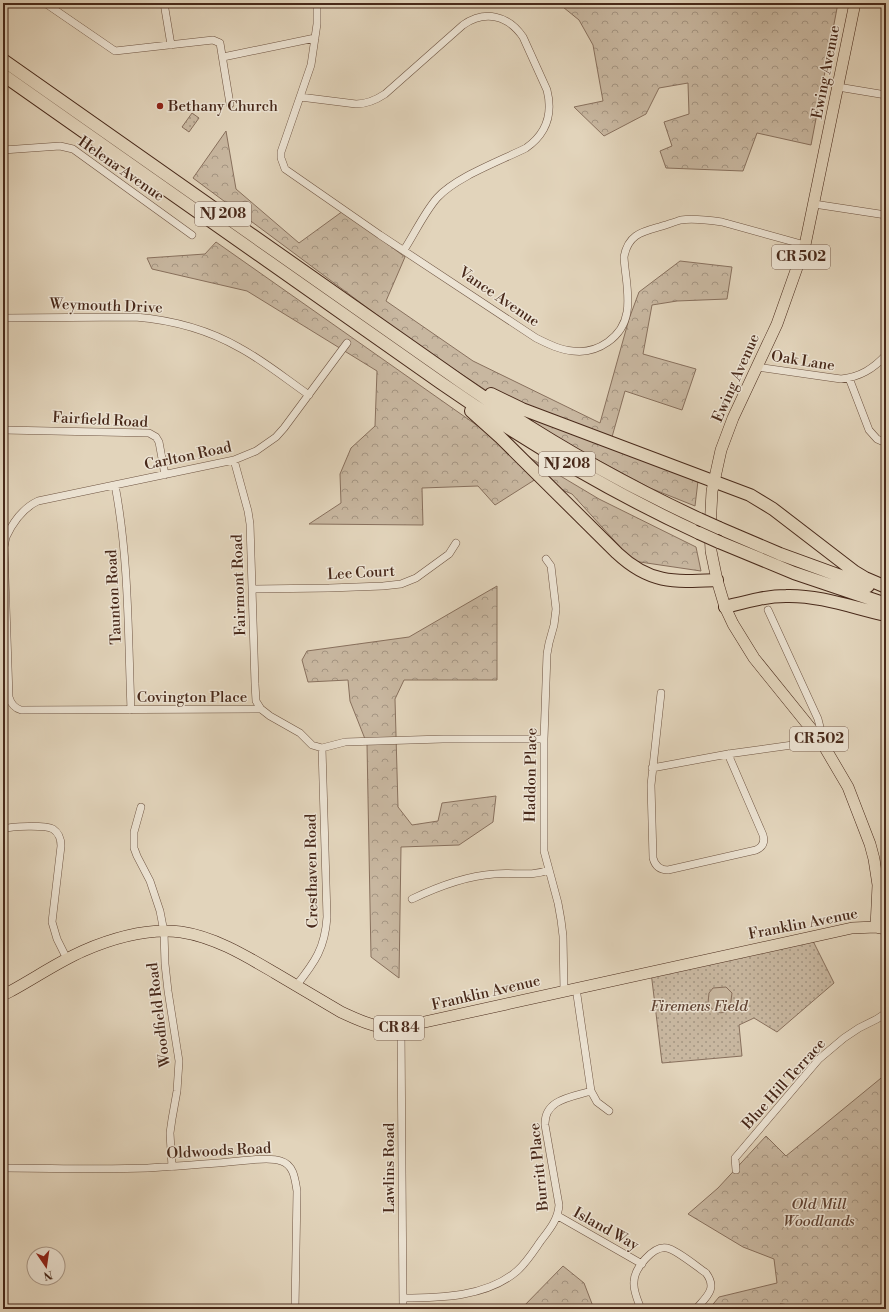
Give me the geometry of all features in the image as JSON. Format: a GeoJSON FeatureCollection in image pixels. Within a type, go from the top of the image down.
{"type":"FeatureCollection","features":[{"type":"Feature","properties":{"kind":"highway","name":"NJ 208"},"geometry":{"type":"LineString","coordinates":[[3,60],[513,417],[587,462],[645,493],[719,528],[799,561],[886,591]]}},
{"type":"Feature","properties":{"kind":"highway","name":"NJ 208"},"geometry":{"type":"LineString","coordinates":[[3,76],[441,383],[524,439],[639,504],[699,533],[794,573],[886,604]]}},
{"type":"Feature","properties":{"kind":"highway"},"geometry":{"type":"LineString","coordinates":[[442,368],[497,397],[522,408],[742,491],[762,502],[855,572],[886,587]]}},
{"type":"Feature","properties":{"kind":"highway"},"geometry":{"type":"LineString","coordinates":[[441,383],[500,437],[632,566],[649,575],[666,580],[717,580]]}},
{"type":"Feature","properties":{"kind":"highway"},"geometry":{"type":"LineString","coordinates":[[725,607],[765,598],[798,596],[820,599],[886,615]]}},
{"type":"Feature","properties":{"kind":"main road","name":"Ewing Avenue"},"geometry":{"type":"LineString","coordinates":[[855,3],[805,245],[776,324],[724,440],[717,461],[713,481],[710,504],[710,530],[717,580],[725,607],[738,633],[751,654],[821,741],[848,787],[870,844],[874,859],[878,885],[881,928]]}},
{"type":"Feature","properties":{"kind":"main road","name":"Franklin Avenue"},"geometry":{"type":"LineString","coordinates":[[3,995],[67,959],[116,939],[147,932],[192,934],[218,943],[249,958],[354,1018],[383,1028],[401,1028],[852,928],[881,928]]}},
{"type":"Feature","properties":{"kind":"street"},"geometry":{"type":"LineString","coordinates":[[45,3],[116,51],[212,40],[220,43],[230,104]]}},
{"type":"Feature","properties":{"kind":"street"},"geometry":{"type":"LineString","coordinates":[[164,3],[171,45]]}},
{"type":"Feature","properties":{"kind":"street","name":"Vance Avenue"},"geometry":{"type":"LineString","coordinates":[[317,3],[317,24],[311,65],[281,152],[281,158],[285,169],[536,338],[561,349],[580,352],[604,345],[617,334],[625,319],[628,302],[624,264],[625,250],[632,239],[642,232],[681,220],[709,220],[722,222],[805,245]]}},
{"type":"Feature","properties":{"kind":"street"},"geometry":{"type":"LineString","coordinates":[[300,97],[356,104],[364,104],[378,99],[462,25],[475,18],[490,16],[505,20],[515,27],[523,37],[547,90],[549,99],[549,117],[543,132],[533,144],[463,179],[444,191],[430,207],[404,250]]}},
{"type":"Feature","properties":{"kind":"street"},"geometry":{"type":"LineString","coordinates":[[222,57],[315,38]]}},
{"type":"Feature","properties":{"kind":"street"},"geometry":{"type":"LineString","coordinates":[[838,87],[886,95]]}},
{"type":"Feature","properties":{"kind":"street","name":"Helena Avenue"},"geometry":{"type":"LineString","coordinates":[[3,150],[60,146],[73,149],[192,235]]}},
{"type":"Feature","properties":{"kind":"street"},"geometry":{"type":"LineString","coordinates":[[814,204],[886,215]]}},
{"type":"Feature","properties":{"kind":"street","name":"Weymouth Drive"},"geometry":{"type":"LineString","coordinates":[[3,318],[135,317],[156,319],[188,326],[222,338],[241,348],[309,395]]}},
{"type":"Feature","properties":{"kind":"street","name":"Carlton Road"},"geometry":{"type":"LineString","coordinates":[[5,538],[20,514],[38,501],[234,460],[256,451],[276,437],[284,428],[347,343]]}},
{"type":"Feature","properties":{"kind":"street","name":"Oak Lane"},"geometry":{"type":"LineString","coordinates":[[757,367],[831,379],[849,378],[863,374],[872,369],[886,355]]}},
{"type":"Feature","properties":{"kind":"street"},"geometry":{"type":"LineString","coordinates":[[849,378],[869,430],[877,439],[886,443]]}},
{"type":"Feature","properties":{"kind":"street","name":"Fairfield Road"},"geometry":{"type":"LineString","coordinates":[[3,430],[149,433],[156,437],[159,442],[165,474]]}},
{"type":"Feature","properties":{"kind":"street","name":"Fairmont Road"},"geometry":{"type":"LineString","coordinates":[[234,460],[248,511],[250,524],[256,701],[261,709]]}},
{"type":"Feature","properties":{"kind":"street","name":"Taunton Road"},"geometry":{"type":"LineString","coordinates":[[115,485],[121,514],[126,570],[131,710]]}},
{"type":"Feature","properties":{"kind":"street","name":"Covington Place"},"geometry":{"type":"LineString","coordinates":[[5,538],[6,666],[10,703],[17,709],[261,709],[270,716],[300,732],[312,745],[322,748]]}},
{"type":"Feature","properties":{"kind":"street","name":"Lee Court"},"geometry":{"type":"LineString","coordinates":[[253,589],[335,588],[401,584],[416,578],[449,554],[456,543]]}},
{"type":"Feature","properties":{"kind":"street","name":"Haddon Place"},"geometry":{"type":"LineString","coordinates":[[546,559],[551,566],[556,610],[547,654],[544,739],[544,851],[561,920],[563,936],[564,991]]}},
{"type":"Feature","properties":{"kind":"street","name":"Ewing Avenue"},"geometry":{"type":"LineString","coordinates":[[768,610],[818,719],[821,730],[821,741]]}},
{"type":"Feature","properties":{"kind":"street"},"geometry":{"type":"LineString","coordinates":[[661,693],[652,768],[651,821],[653,858],[654,862],[660,868],[668,870],[756,850],[763,845],[764,835],[728,754]]}},
{"type":"Feature","properties":{"kind":"street"},"geometry":{"type":"LineString","coordinates":[[322,748],[345,742],[443,739],[544,739]]}},
{"type":"Feature","properties":{"kind":"street"},"geometry":{"type":"LineString","coordinates":[[652,768],[728,754],[821,741]]}},
{"type":"Feature","properties":{"kind":"street","name":"Cresthaven Road"},"geometry":{"type":"LineString","coordinates":[[296,986],[316,960],[326,931],[327,917],[322,748]]}},
{"type":"Feature","properties":{"kind":"street","name":"Woodfield Road"},"geometry":{"type":"LineString","coordinates":[[141,807],[134,832],[134,848],[156,896],[164,932],[168,991],[179,1061],[177,1091],[170,1133],[172,1166]]}},
{"type":"Feature","properties":{"kind":"street"},"geometry":{"type":"LineString","coordinates":[[3,829],[16,827],[49,828],[53,829],[59,836],[60,846],[52,922],[56,939],[67,959]]}},
{"type":"Feature","properties":{"kind":"street"},"geometry":{"type":"LineString","coordinates":[[412,899],[427,892],[480,875],[538,874],[549,870]]}},
{"type":"Feature","properties":{"kind":"street"},"geometry":{"type":"LineString","coordinates":[[576,988],[591,1091],[597,1102],[609,1112]]}},
{"type":"Feature","properties":{"kind":"street","name":"Blue Hill Terrace"},"geometry":{"type":"LineString","coordinates":[[736,1170],[735,1158],[819,1059],[844,1038],[886,1013]]}},
{"type":"Feature","properties":{"kind":"street","name":"Lawlins Road"},"geometry":{"type":"LineString","coordinates":[[401,1028],[403,1309]]}},
{"type":"Feature","properties":{"kind":"street","name":"Burritt Place"},"geometry":{"type":"LineString","coordinates":[[402,1298],[423,1298],[470,1293],[497,1283],[516,1271],[526,1261],[555,1223],[558,1216],[559,1205],[545,1119],[552,1105],[591,1091]]}},
{"type":"Feature","properties":{"kind":"street","name":"Oldwoods Road"},"geometry":{"type":"LineString","coordinates":[[3,1168],[123,1169],[274,1159],[283,1161],[291,1168],[296,1181],[297,1191],[294,1309]]}},
{"type":"Feature","properties":{"kind":"street","name":"Island Way"},"geometry":{"type":"LineString","coordinates":[[558,1216],[642,1264]]}},
{"type":"Feature","properties":{"kind":"street","name":"Island Way"},"geometry":{"type":"LineString","coordinates":[[641,1309],[634,1289],[637,1269],[654,1251],[668,1248],[706,1274],[711,1282],[710,1292],[696,1309]]}},
{"type":"Feature","properties":{"kind":"green space"},"geometry":{"type":"Polygon","coordinates":[[[558,3],[838,3],[811,145],[757,133],[743,171],[666,168],[660,151],[672,146],[664,122],[689,114],[688,83],[659,88],[646,114],[604,136],[574,107],[603,101],[593,45],[579,20],[558,3]]]}},
{"type":"Feature","properties":{"kind":"green space"},"geometry":{"type":"Polygon","coordinates":[[[192,113],[199,118],[189,132],[182,127],[192,113]]]}},
{"type":"Feature","properties":{"kind":"green space"},"geometry":{"type":"Polygon","coordinates":[[[226,131],[236,189],[299,243],[343,211],[405,257],[386,301],[473,361],[600,423],[629,319],[639,292],[680,261],[732,267],[727,299],[677,301],[652,305],[643,354],[696,369],[682,410],[625,391],[610,444],[698,481],[695,506],[650,488],[564,442],[416,344],[193,178],[226,131]]]}},
{"type":"Feature","properties":{"kind":"green space"},"geometry":{"type":"Polygon","coordinates":[[[216,242],[485,431],[599,499],[696,547],[701,571],[633,561],[572,494],[536,479],[495,505],[478,486],[422,488],[423,525],[309,524],[341,503],[340,474],[351,448],[375,426],[377,371],[247,291],[152,269],[147,258],[205,254],[216,242]]]}},
{"type":"Feature","properties":{"kind":"green space"},"geometry":{"type":"Polygon","coordinates":[[[497,586],[497,680],[404,680],[395,699],[398,807],[412,825],[438,821],[442,803],[496,796],[493,822],[459,845],[401,847],[399,978],[371,957],[367,744],[350,701],[348,680],[308,682],[302,660],[307,651],[409,637],[497,586]]]}},
{"type":"Feature","properties":{"kind":"green space","name":"Firemens Field"},"geometry":{"type":"Polygon","coordinates":[[[811,937],[834,983],[777,1032],[754,1018],[739,1025],[742,1056],[662,1063],[651,972],[811,937]]]}},
{"type":"Feature","properties":{"kind":"green space"},"geometry":{"type":"Polygon","coordinates":[[[726,987],[732,993],[730,1008],[721,1013],[712,1009],[708,1003],[709,993],[713,988],[726,987]]]}},
{"type":"Feature","properties":{"kind":"green space","name":"Old Mill Woodlands"},"geometry":{"type":"Polygon","coordinates":[[[886,1074],[886,1309],[793,1309],[791,1305],[780,1304],[776,1309],[709,1309],[719,1297],[777,1283],[774,1259],[743,1247],[688,1214],[718,1188],[766,1136],[786,1156],[886,1074]]]}},
{"type":"Feature","properties":{"kind":"green space"},"geometry":{"type":"Polygon","coordinates":[[[563,1266],[584,1283],[594,1309],[521,1309],[563,1266]]]}},
{"type":"Feature","properties":{"kind":"water"},"geometry":{"type":"Polygon","coordinates":[[[780,1304],[791,1305],[793,1309],[776,1309],[780,1304]]]}},
{"type":"Feature","properties":{"kind":"place","name":"Bethany Church"},"geometry":{"type":"Point","coordinates":[160,106]}}]}
